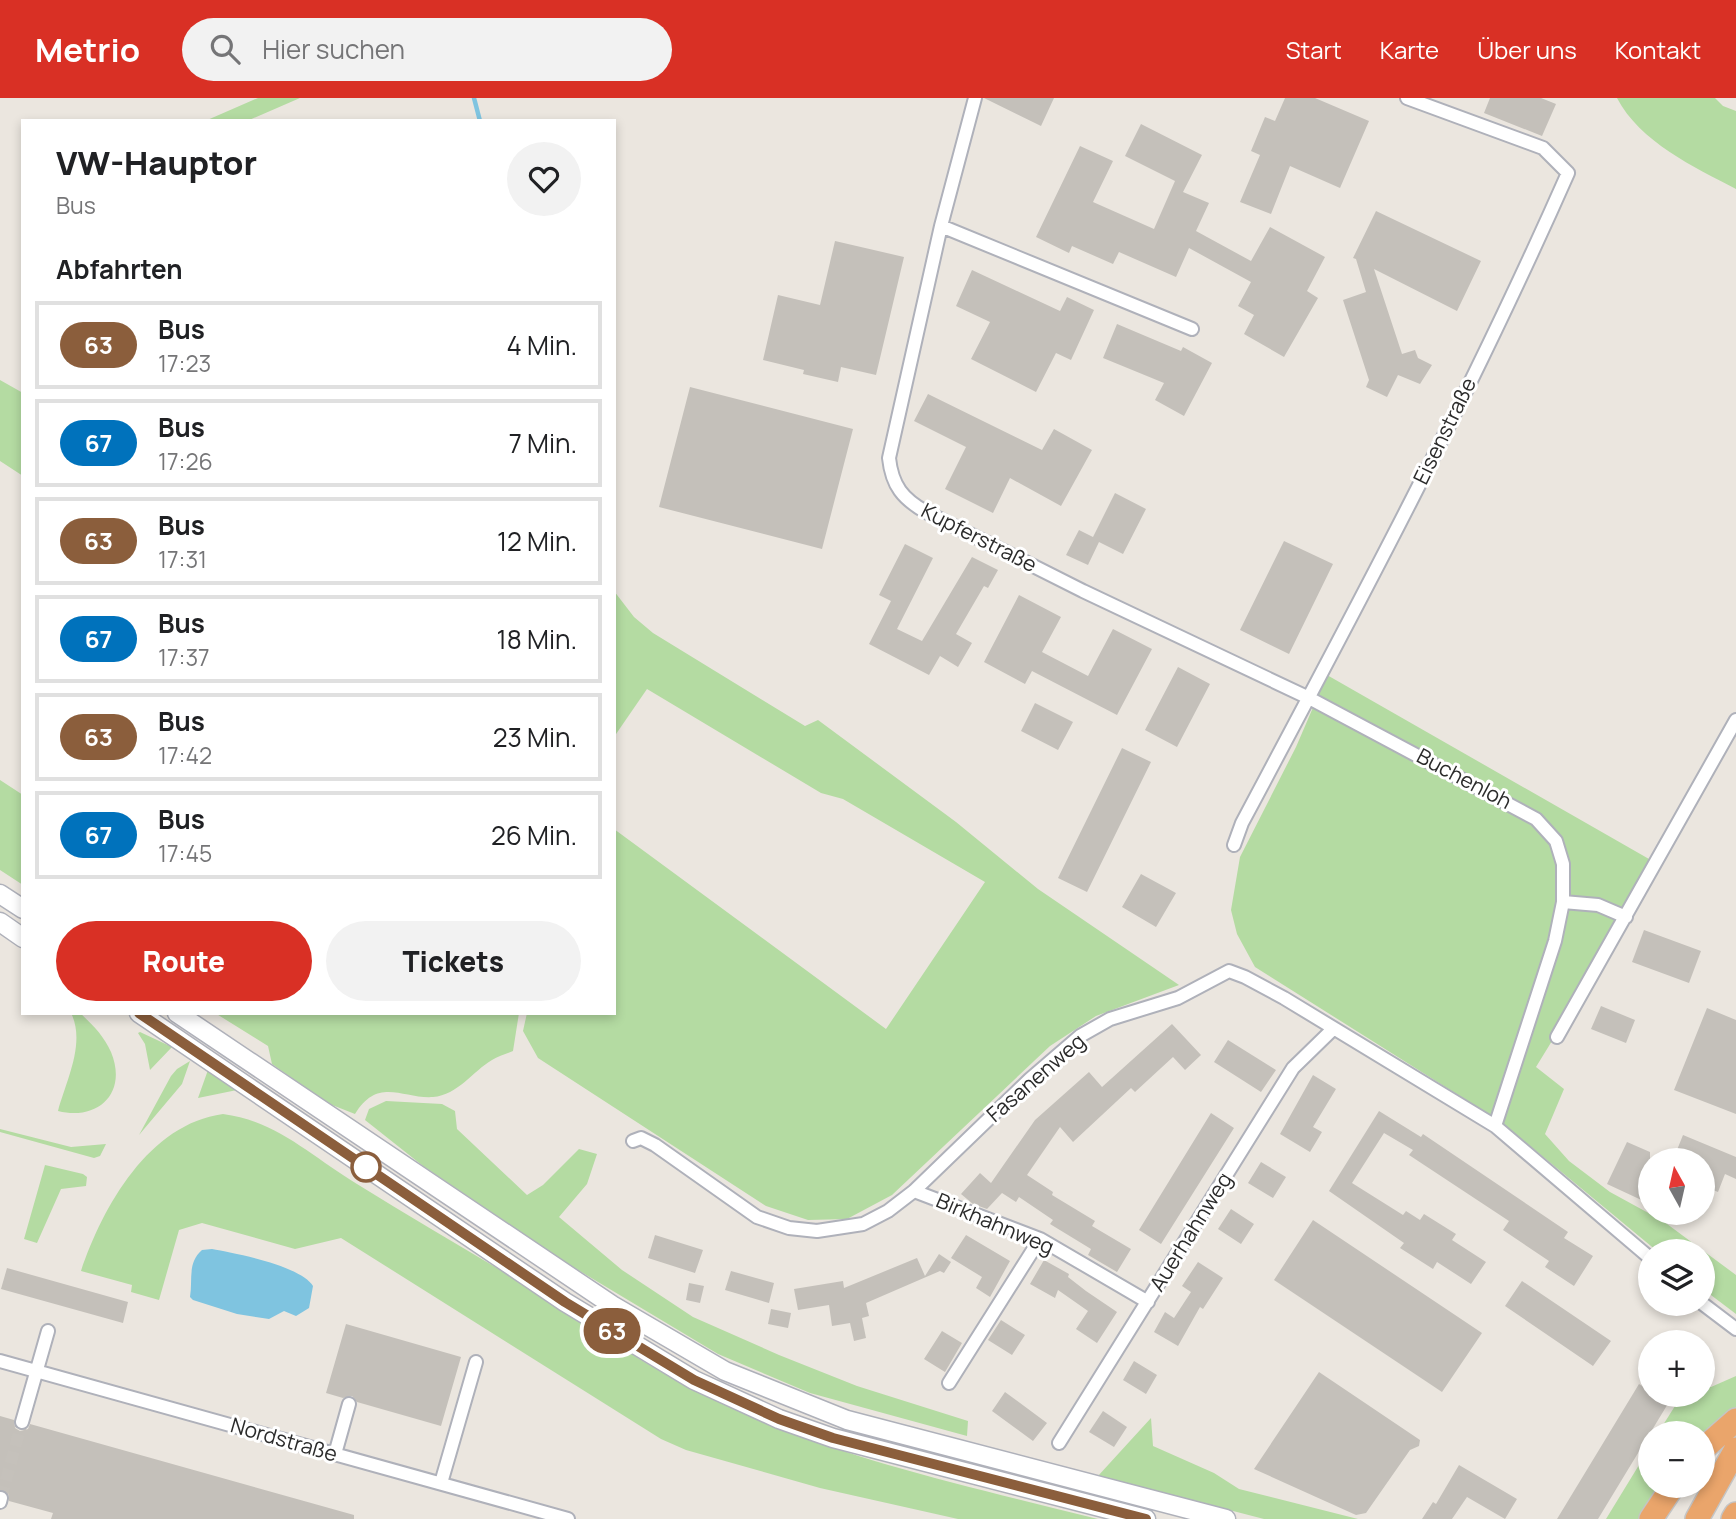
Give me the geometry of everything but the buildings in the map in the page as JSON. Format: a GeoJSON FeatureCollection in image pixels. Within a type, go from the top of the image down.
{"type":"FeatureCollection","features":[{"type":"Feature","properties":{"kind":"highway"},"geometry":{"type":"LineString","coordinates":[[1715,1438],[1736,1420]]}},
{"type":"Feature","properties":{"kind":"highway"},"geometry":{"type":"LineString","coordinates":[[1697,1519],[1736,1449]]}},
{"type":"Feature","properties":{"kind":"highway"},"geometry":{"type":"LineString","coordinates":[[1651,1519],[1664,1498]]}},
{"type":"Feature","properties":{"kind":"highway"},"geometry":{"type":"LineString","coordinates":[[1733,1519],[1736,1514]]}},
{"type":"Feature","properties":{"kind":"main road"},"geometry":{"type":"LineString","coordinates":[[0,894],[21,908]]}},
{"type":"Feature","properties":{"kind":"main road"},"geometry":{"type":"LineString","coordinates":[[0,922],[21,936]]}},
{"type":"Feature","properties":{"kind":"main road"},"geometry":{"type":"LineString","coordinates":[[142,1015],[565,1302],[694,1380],[779,1419],[833,1438],[1146,1519]]}},
{"type":"Feature","properties":{"kind":"main road"},"geometry":{"type":"LineString","coordinates":[[180,1015],[612,1306],[726,1371],[847,1420],[1226,1519]]}},
{"type":"Feature","properties":{"kind":"street","name":"Kupferstraße"},"geometry":{"type":"LineString","coordinates":[[975,98],[941,226],[889,458],[898,491],[909,503],[1010,554],[1309,698]]}},
{"type":"Feature","properties":{"kind":"street","name":"Eisenstraße"},"geometry":{"type":"LineString","coordinates":[[1234,845],[1242,823],[1309,698],[1457,407],[1529,261],[1568,173],[1543,148],[1407,98]]}},
{"type":"Feature","properties":{"kind":"street"},"geometry":{"type":"LineString","coordinates":[[941,226],[1192,329]]}},
{"type":"Feature","properties":{"kind":"street","name":"Buchenloh"},"geometry":{"type":"LineString","coordinates":[[1309,698],[1536,818],[1556,841],[1563,864],[1563,902],[1555,942],[1495,1126]]}},
{"type":"Feature","properties":{"kind":"street"},"geometry":{"type":"LineString","coordinates":[[1557,1037],[1736,720]]}},
{"type":"Feature","properties":{"kind":"street"},"geometry":{"type":"LineString","coordinates":[[1563,902],[1598,905],[1626,917]]}},
{"type":"Feature","properties":{"kind":"street","name":"Fasanenweg"},"geometry":{"type":"LineString","coordinates":[[633,1141],[641,1138],[655,1146],[758,1217],[789,1228],[817,1231],[863,1224],[888,1211],[914,1191],[1040,1069],[1080,1036],[1110,1019],[1187,994],[1229,971],[1245,977],[1495,1126],[1638,1248]]}},
{"type":"Feature","properties":{"kind":"street","name":"Auerhahnweg"},"geometry":{"type":"LineString","coordinates":[[1059,1443],[1293,1068],[1332,1030]]}},
{"type":"Feature","properties":{"kind":"street","name":"Birkhahnweg"},"geometry":{"type":"LineString","coordinates":[[914,1191],[1040,1239],[1148,1302]]}},
{"type":"Feature","properties":{"kind":"street"},"geometry":{"type":"LineString","coordinates":[[948,1383],[1040,1239]]}},
{"type":"Feature","properties":{"kind":"street"},"geometry":{"type":"LineString","coordinates":[[1715,1313],[1736,1329]]}},
{"type":"Feature","properties":{"kind":"street"},"geometry":{"type":"LineString","coordinates":[[22,1422],[48,1331]]}},
{"type":"Feature","properties":{"kind":"street","name":"Nordstraße"},"geometry":{"type":"LineString","coordinates":[[0,1360],[568,1519]]}},
{"type":"Feature","properties":{"kind":"street"},"geometry":{"type":"LineString","coordinates":[[441,1483],[476,1362]]}},
{"type":"Feature","properties":{"kind":"street"},"geometry":{"type":"LineString","coordinates":[[335,1454],[349,1404]]}},
{"type":"Feature","properties":{"kind":"green space"},"geometry":{"type":"Polygon","coordinates":[[[258,98],[300,98],[252,119],[210,119],[258,98]]]}},
{"type":"Feature","properties":{"kind":"green space"},"geometry":{"type":"Polygon","coordinates":[[[1617,98],[1715,98],[1723,106],[1736,111],[1736,189],[1669,152],[1639,128],[1617,98]]]}},
{"type":"Feature","properties":{"kind":"green space"},"geometry":{"type":"Polygon","coordinates":[[[0,380],[21,392],[21,475],[0,461],[0,380]]]}},
{"type":"Feature","properties":{"kind":"green space"},"geometry":{"type":"Polygon","coordinates":[[[616,594],[634,617],[653,633],[805,726],[818,720],[956,822],[1038,889],[1179,985],[1096,1016],[1050,1046],[892,1195],[847,1219],[808,1220],[766,1206],[538,1058],[523,1031],[527,1015],[616,1015],[616,830],[886,1029],[985,882],[843,799],[821,793],[647,689],[616,734],[616,594]]]}},
{"type":"Feature","properties":{"kind":"green space"},"geometry":{"type":"Polygon","coordinates":[[[1327,675],[1649,859],[1636,904],[1536,1067],[1564,1089],[1545,1134],[1569,1161],[1610,1192],[1638,1207],[1638,1225],[1668,1225],[1687,1239],[1642,1239],[1501,1122],[1255,967],[1237,934],[1231,910],[1240,857],[1296,747],[1327,675]]]}},
{"type":"Feature","properties":{"kind":"green space"},"geometry":{"type":"Polygon","coordinates":[[[0,780],[21,794],[21,884],[0,870],[0,780]]]}},
{"type":"Feature","properties":{"kind":"green space"},"geometry":{"type":"Polygon","coordinates":[[[72,1015],[82,1015],[105,1041],[111,1052],[116,1080],[106,1101],[97,1108],[72,1113],[58,1111],[76,1049],[72,1015]]]}},
{"type":"Feature","properties":{"kind":"green space"},"geometry":{"type":"Polygon","coordinates":[[[218,1015],[519,1015],[513,1051],[492,1060],[450,1092],[422,1097],[382,1092],[364,1102],[355,1114],[327,1103],[272,1064],[268,1046],[218,1015]]]}},
{"type":"Feature","properties":{"kind":"green space"},"geometry":{"type":"Polygon","coordinates":[[[138,1033],[172,1047],[150,1070],[145,1044],[138,1033]]]}},
{"type":"Feature","properties":{"kind":"green space"},"geometry":{"type":"Polygon","coordinates":[[[190,1061],[182,1084],[139,1135],[171,1076],[190,1061]]]}},
{"type":"Feature","properties":{"kind":"green space"},"geometry":{"type":"Polygon","coordinates":[[[208,1070],[237,1090],[198,1098],[208,1070]]]}},
{"type":"Feature","properties":{"kind":"green space"},"geometry":{"type":"Polygon","coordinates":[[[386,1101],[442,1104],[455,1111],[457,1129],[527,1195],[543,1185],[579,1149],[597,1154],[587,1184],[559,1217],[622,1270],[693,1317],[779,1355],[857,1386],[968,1421],[967,1436],[810,1393],[718,1354],[568,1264],[423,1166],[365,1120],[369,1109],[386,1101]]]}},
{"type":"Feature","properties":{"kind":"green space"},"geometry":{"type":"Polygon","coordinates":[[[223,1114],[260,1124],[277,1132],[644,1362],[739,1411],[789,1432],[890,1466],[1098,1519],[958,1519],[820,1488],[686,1450],[661,1439],[341,1238],[295,1249],[202,1223],[179,1230],[159,1300],[131,1292],[132,1285],[81,1271],[102,1220],[132,1172],[151,1151],[173,1134],[197,1121],[223,1114]]]}},
{"type":"Feature","properties":{"kind":"green space"},"geometry":{"type":"Polygon","coordinates":[[[0,1129],[71,1147],[106,1144],[100,1156],[94,1158],[0,1132],[0,1129]]]}},
{"type":"Feature","properties":{"kind":"green space"},"geometry":{"type":"Polygon","coordinates":[[[45,1165],[87,1177],[86,1186],[61,1189],[37,1243],[24,1239],[45,1165]]]}},
{"type":"Feature","properties":{"kind":"green space"},"geometry":{"type":"Polygon","coordinates":[[[1715,1259],[1736,1275],[1736,1314],[1715,1298],[1715,1259]]]}},
{"type":"Feature","properties":{"kind":"green space"},"geometry":{"type":"Polygon","coordinates":[[[1736,1376],[1736,1407],[1715,1427],[1715,1421],[1666,1421],[1674,1407],[1715,1407],[1715,1385],[1736,1376]]]}},
{"type":"Feature","properties":{"kind":"green space"},"geometry":{"type":"Polygon","coordinates":[[[1151,1418],[1153,1446],[1214,1473],[1239,1489],[1358,1519],[1264,1519],[1098,1476],[1151,1418]]]}},
{"type":"Feature","properties":{"kind":"green space"},"geometry":{"type":"Polygon","coordinates":[[[1638,1467],[1638,1498],[1654,1498],[1639,1519],[1606,1519],[1638,1467]]]}},
{"type":"Feature","properties":{"kind":"water"},"geometry":{"type":"Polygon","coordinates":[[[212,1249],[267,1262],[295,1272],[313,1286],[309,1308],[296,1316],[284,1311],[269,1319],[237,1314],[193,1300],[190,1297],[194,1260],[202,1250],[212,1249]]]}},
{"type":"Feature","properties":{"kind":"waterway"},"geometry":{"type":"LineString","coordinates":[[474,98],[479,119]]}},
{"type":"Feature","properties":{"kind":"tunnel"},"geometry":{"type":"LineString","coordinates":[[1,1498],[22,1422]]}},
{"type":"Feature","properties":{"kind":"bus line","name":"63"},"geometry":{"type":"LineString","coordinates":[[142,1015],[565,1302],[694,1380],[779,1419],[833,1438],[1146,1519]]}}]}
